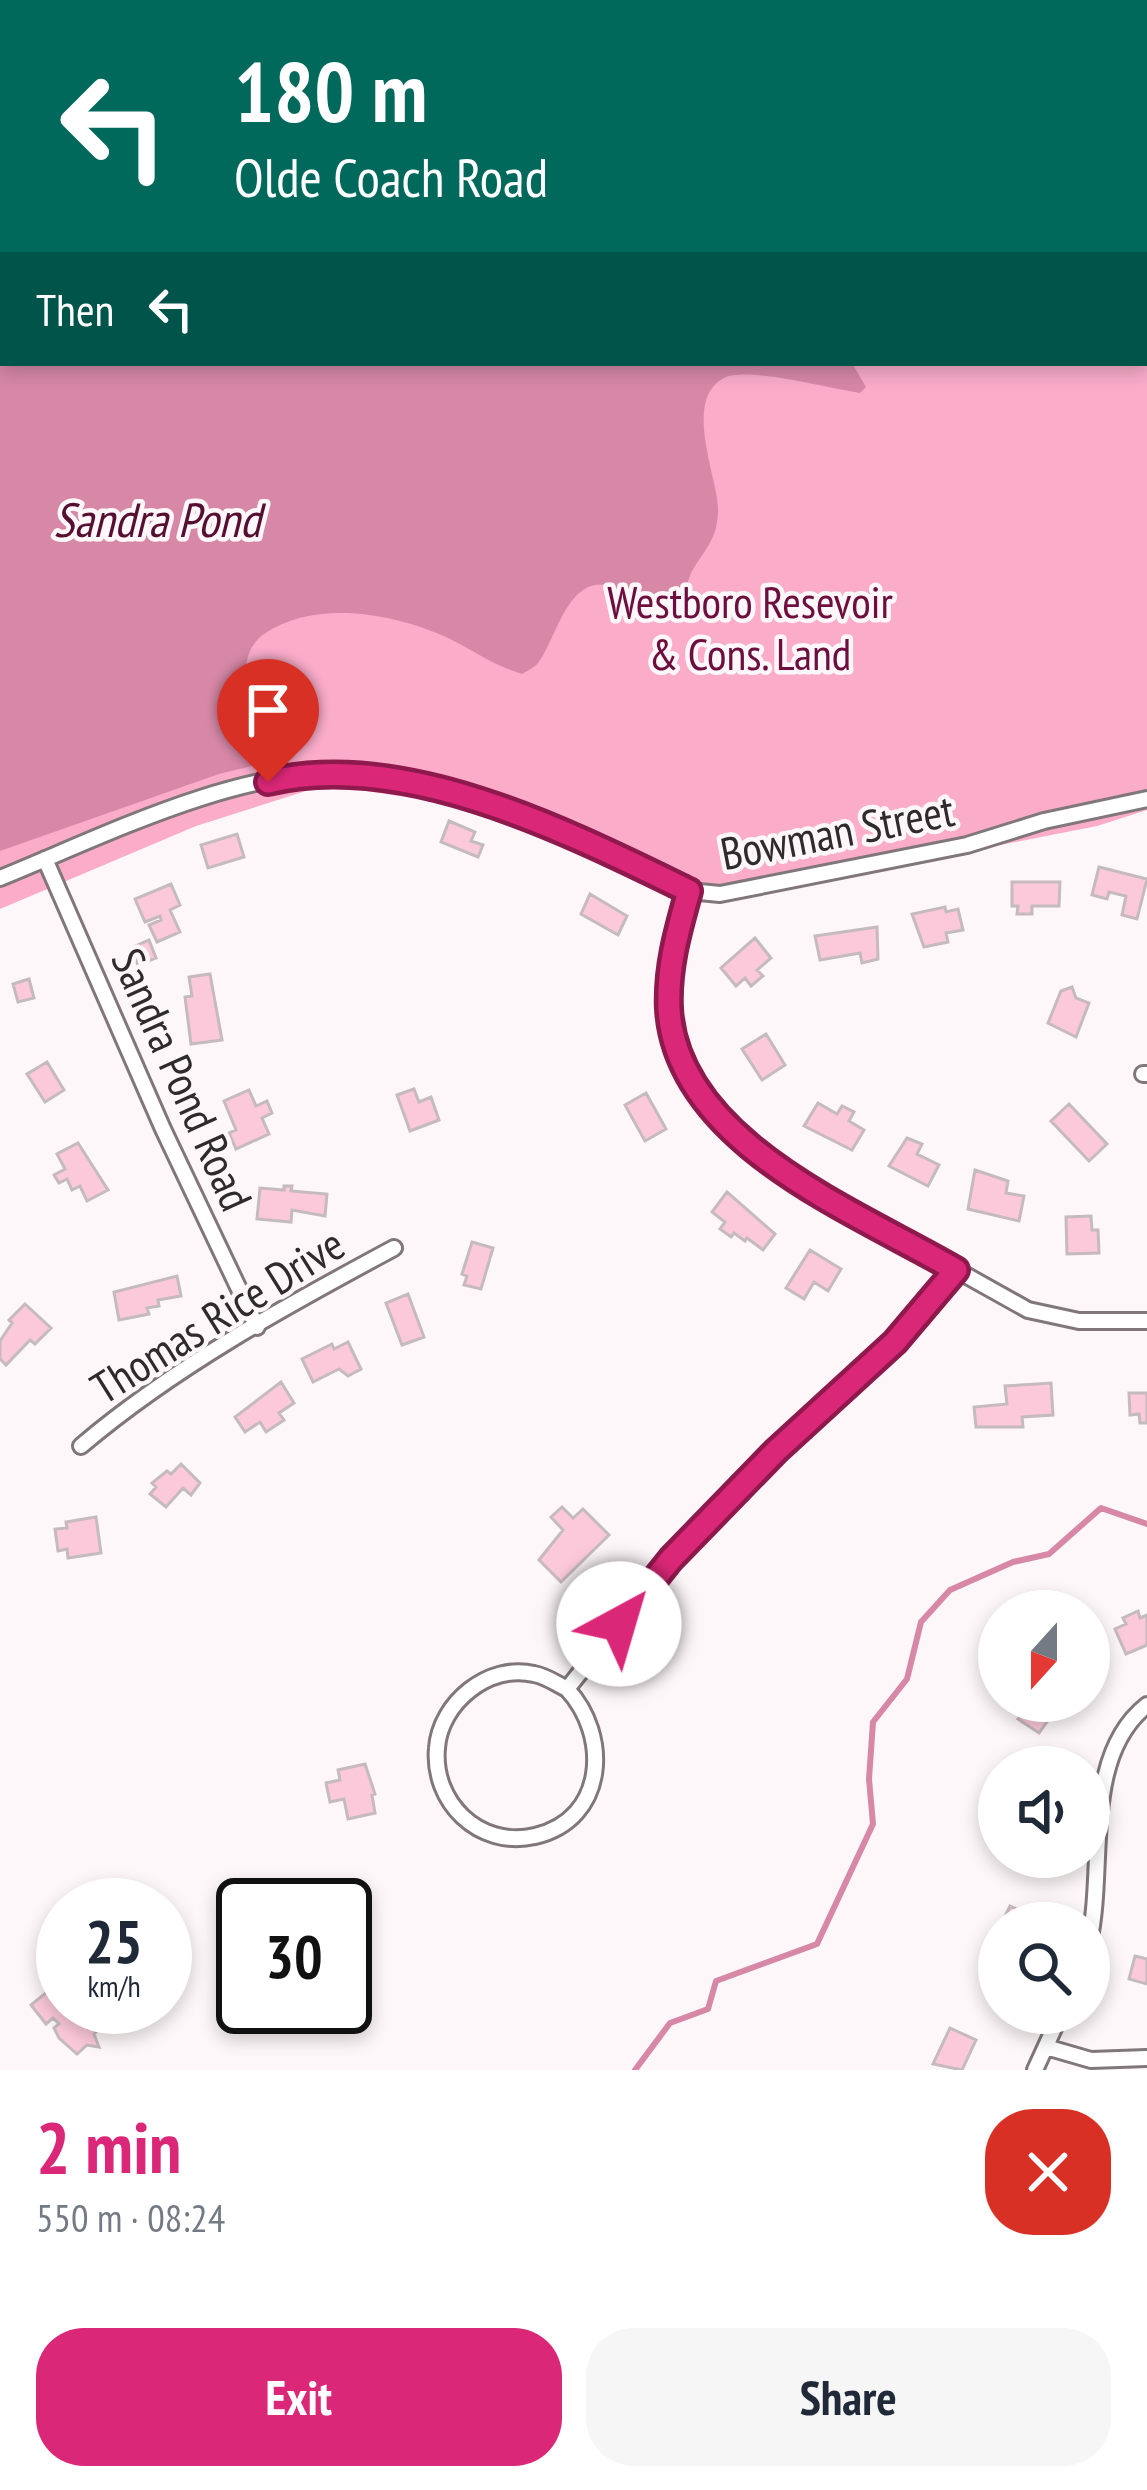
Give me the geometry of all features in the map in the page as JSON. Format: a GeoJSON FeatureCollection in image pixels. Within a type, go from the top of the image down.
{"type":"FeatureCollection","features":[{"type":"Feature","properties":{"kind":"street","name":"Bowman Street"},"geometry":{"type":"LineString","coordinates":[[0,878],[205,798],[287,777],[348,772],[455,791],[689,891],[720,894],[967,845],[1044,821],[1147,799]]}},
{"type":"Feature","properties":{"kind":"street","name":"Sandra Pond Road"},"geometry":{"type":"LineString","coordinates":[[45,859],[256,1327]]}},
{"type":"Feature","properties":{"kind":"street"},"geometry":{"type":"LineString","coordinates":[[689,891],[671,958],[669,1014],[680,1052],[718,1118],[775,1168],[1028,1310],[1051,1317],[1147,1321]]}},
{"type":"Feature","properties":{"kind":"street","name":"Thomas Rice Drive"},"geometry":{"type":"LineString","coordinates":[[81,1446],[128,1406],[394,1248]]}},
{"type":"Feature","properties":{"kind":"street"},"geometry":{"type":"LineString","coordinates":[[567,1690],[671,1559],[776,1451],[895,1342],[956,1270]]}},
{"type":"Feature","properties":{"kind":"street"},"geometry":{"type":"LineString","coordinates":[[510,1674],[539,1674],[567,1690],[587,1714],[598,1748],[596,1773],[575,1811],[536,1836],[517,1837],[483,1830],[454,1811],[434,1771],[437,1743],[452,1706],[477,1686],[510,1674]]}},
{"type":"Feature","properties":{"kind":"street"},"geometry":{"type":"LineString","coordinates":[[1093,1902],[1108,1759],[1130,1718],[1147,1706]]}},
{"type":"Feature","properties":{"kind":"street"},"geometry":{"type":"LineString","coordinates":[[1035,2070],[1052,2034]]}},
{"type":"Feature","properties":{"kind":"street"},"geometry":{"type":"LineString","coordinates":[[1046,2047],[1091,2060],[1147,2058]]}},
{"type":"Feature","properties":{"kind":"green space","name":"Westboro Resevoir & Cons. Land"},"geometry":{"type":"Polygon","coordinates":[[[0,366],[1147,366],[1147,810],[1097,826],[737,897],[716,896],[528,815],[325,785],[196,826],[0,909],[0,366]]]}},
{"type":"Feature","properties":{"kind":"water","name":"Sandra Pond"},"geometry":{"type":"Polygon","coordinates":[[[0,366],[854,366],[866,387],[860,393],[735,375],[712,389],[704,421],[718,518],[677,608],[646,613],[617,589],[593,585],[572,601],[538,663],[522,674],[404,622],[330,613],[284,623],[264,634],[247,662],[250,695],[281,759],[219,774],[0,851],[0,366]]]}},
{"type":"Feature","properties":{"kind":"building"},"geometry":{"type":"Polygon","coordinates":[[[449,821],[475,832],[471,841],[483,845],[478,857],[441,842],[449,821]]]}},
{"type":"Feature","properties":{"kind":"building"},"geometry":{"type":"Polygon","coordinates":[[[237,834],[244,857],[208,868],[201,845],[237,834]]]}},
{"type":"Feature","properties":{"kind":"building"},"geometry":{"type":"Polygon","coordinates":[[[1099,867],[1147,879],[1137,919],[1122,915],[1126,896],[1092,895],[1099,867]]]}},
{"type":"Feature","properties":{"kind":"building"},"geometry":{"type":"Polygon","coordinates":[[[1012,882],[1060,882],[1059,906],[1032,906],[1032,914],[1017,914],[1018,906],[1012,906],[1012,882]]]}},
{"type":"Feature","properties":{"kind":"building"},"geometry":{"type":"Polygon","coordinates":[[[171,884],[180,905],[170,910],[180,932],[157,942],[149,925],[161,920],[160,916],[145,922],[135,899],[171,884]]]}},
{"type":"Feature","properties":{"kind":"building"},"geometry":{"type":"Polygon","coordinates":[[[590,894],[627,916],[618,935],[581,914],[590,894]]]}},
{"type":"Feature","properties":{"kind":"building"},"geometry":{"type":"Polygon","coordinates":[[[945,907],[946,912],[958,909],[963,930],[946,933],[948,942],[924,947],[912,914],[945,907]]]}},
{"type":"Feature","properties":{"kind":"building"},"geometry":{"type":"Polygon","coordinates":[[[877,927],[878,959],[862,963],[860,953],[820,960],[815,936],[877,927]]]}},
{"type":"Feature","properties":{"kind":"building"},"geometry":{"type":"Polygon","coordinates":[[[755,938],[771,958],[757,970],[763,976],[751,986],[745,978],[736,986],[721,968],[755,938]]]}},
{"type":"Feature","properties":{"kind":"building"},"geometry":{"type":"Polygon","coordinates":[[[149,940],[156,958],[138,965],[131,948],[149,940]]]}},
{"type":"Feature","properties":{"kind":"building"},"geometry":{"type":"Polygon","coordinates":[[[210,974],[222,1040],[191,1044],[185,997],[192,996],[189,977],[210,974]]]}},
{"type":"Feature","properties":{"kind":"building"},"geometry":{"type":"Polygon","coordinates":[[[29,979],[34,998],[18,1002],[13,984],[29,979]]]}},
{"type":"Feature","properties":{"kind":"building"},"geometry":{"type":"Polygon","coordinates":[[[1072,987],[1076,998],[1089,1003],[1076,1037],[1048,1023],[1061,991],[1072,987]]]}},
{"type":"Feature","properties":{"kind":"building"},"geometry":{"type":"Polygon","coordinates":[[[766,1034],[785,1065],[762,1080],[742,1049],[766,1034]]]}},
{"type":"Feature","properties":{"kind":"building"},"geometry":{"type":"Polygon","coordinates":[[[47,1062],[64,1090],[45,1102],[27,1074],[47,1062]]]}},
{"type":"Feature","properties":{"kind":"building"},"geometry":{"type":"Polygon","coordinates":[[[414,1089],[419,1102],[431,1097],[439,1120],[410,1131],[397,1095],[414,1089]]]}},
{"type":"Feature","properties":{"kind":"building"},"geometry":{"type":"Polygon","coordinates":[[[249,1090],[256,1106],[267,1101],[272,1113],[262,1118],[269,1134],[236,1149],[229,1133],[236,1130],[224,1101],[249,1090]]]}},
{"type":"Feature","properties":{"kind":"building"},"geometry":{"type":"Polygon","coordinates":[[[646,1093],[666,1129],[645,1141],[625,1105],[646,1093]]]}},
{"type":"Feature","properties":{"kind":"building"},"geometry":{"type":"Polygon","coordinates":[[[818,1103],[837,1114],[842,1106],[854,1112],[849,1121],[864,1130],[852,1150],[804,1126],[818,1103]]]}},
{"type":"Feature","properties":{"kind":"building"},"geometry":{"type":"Polygon","coordinates":[[[1069,1104],[1107,1144],[1089,1161],[1051,1121],[1069,1104]]]}},
{"type":"Feature","properties":{"kind":"building"},"geometry":{"type":"Polygon","coordinates":[[[907,1138],[922,1144],[917,1154],[939,1165],[928,1186],[889,1166],[907,1138]]]}},
{"type":"Feature","properties":{"kind":"building"},"geometry":{"type":"Polygon","coordinates":[[[78,1143],[108,1190],[87,1201],[80,1186],[72,1190],[67,1179],[59,1183],[54,1175],[65,1169],[57,1154],[78,1143]]]}},
{"type":"Feature","properties":{"kind":"building"},"geometry":{"type":"Polygon","coordinates":[[[975,1170],[1008,1181],[1006,1193],[1024,1196],[1019,1221],[968,1209],[975,1170]]]}},
{"type":"Feature","properties":{"kind":"building"},"geometry":{"type":"Polygon","coordinates":[[[292,1186],[291,1191],[327,1194],[325,1216],[292,1210],[291,1222],[257,1219],[260,1188],[284,1190],[292,1186]]]}},
{"type":"Feature","properties":{"kind":"building"},"geometry":{"type":"Polygon","coordinates":[[[727,1192],[775,1234],[763,1250],[747,1238],[734,1233],[731,1237],[720,1229],[725,1222],[712,1212],[727,1192]]]}},
{"type":"Feature","properties":{"kind":"building"},"geometry":{"type":"Polygon","coordinates":[[[1091,1216],[1092,1230],[1098,1230],[1099,1253],[1067,1254],[1066,1217],[1091,1216]]]}},
{"type":"Feature","properties":{"kind":"building"},"geometry":{"type":"Polygon","coordinates":[[[472,1242],[493,1248],[481,1289],[464,1285],[467,1276],[462,1274],[472,1242]]]}},
{"type":"Feature","properties":{"kind":"building"},"geometry":{"type":"Polygon","coordinates":[[[810,1250],[841,1269],[828,1291],[814,1282],[804,1299],[786,1288],[810,1250]]]}},
{"type":"Feature","properties":{"kind":"building"},"geometry":{"type":"Polygon","coordinates":[[[177,1276],[181,1296],[158,1300],[159,1306],[147,1308],[149,1314],[119,1320],[114,1292],[177,1276]]]}},
{"type":"Feature","properties":{"kind":"building"},"geometry":{"type":"Polygon","coordinates":[[[408,1294],[424,1337],[402,1345],[386,1303],[408,1294]]]}},
{"type":"Feature","properties":{"kind":"building"},"geometry":{"type":"Polygon","coordinates":[[[25,1304],[51,1328],[35,1344],[30,1340],[6,1365],[0,1359],[0,1341],[12,1323],[9,1320],[25,1304]]]}},
{"type":"Feature","properties":{"kind":"building"},"geometry":{"type":"Polygon","coordinates":[[[348,1342],[361,1369],[348,1376],[339,1369],[313,1382],[302,1359],[332,1344],[334,1349],[348,1342]]]}},
{"type":"Feature","properties":{"kind":"building"},"geometry":{"type":"Polygon","coordinates":[[[281,1382],[294,1403],[279,1413],[284,1420],[266,1432],[260,1422],[245,1432],[235,1417],[281,1382]]]}},
{"type":"Feature","properties":{"kind":"building"},"geometry":{"type":"Polygon","coordinates":[[[1051,1383],[1053,1415],[1022,1417],[1023,1427],[976,1427],[974,1407],[1007,1404],[1005,1386],[1051,1383]]]}},
{"type":"Feature","properties":{"kind":"building"},"geometry":{"type":"Polygon","coordinates":[[[1129,1393],[1147,1393],[1147,1423],[1140,1423],[1139,1414],[1130,1415],[1129,1393]]]}},
{"type":"Feature","properties":{"kind":"building"},"geometry":{"type":"Polygon","coordinates":[[[181,1464],[200,1483],[191,1495],[183,1488],[166,1507],[150,1494],[156,1487],[152,1483],[181,1464]]]}},
{"type":"Feature","properties":{"kind":"building"},"geometry":{"type":"Polygon","coordinates":[[[562,1507],[573,1518],[583,1509],[609,1535],[561,1582],[539,1560],[563,1530],[551,1517],[562,1507]]]}},
{"type":"Feature","properties":{"kind":"building"},"geometry":{"type":"Polygon","coordinates":[[[96,1517],[101,1553],[68,1558],[67,1549],[58,1551],[55,1529],[67,1528],[66,1522],[96,1517]]]}},
{"type":"Feature","properties":{"kind":"building"},"geometry":{"type":"Polygon","coordinates":[[[1138,1611],[1140,1618],[1147,1615],[1147,1645],[1126,1654],[1115,1629],[1126,1624],[1123,1618],[1138,1611]]]}},
{"type":"Feature","properties":{"kind":"building"},"geometry":{"type":"Polygon","coordinates":[[[1022,1722],[1047,1722],[1039,1733],[1022,1722]]]}},
{"type":"Feature","properties":{"kind":"building"},"geometry":{"type":"Polygon","coordinates":[[[365,1764],[375,1794],[375,1813],[348,1819],[344,1799],[330,1802],[326,1783],[340,1780],[338,1770],[365,1764]]]}},
{"type":"Feature","properties":{"kind":"building"},"geometry":{"type":"Polygon","coordinates":[[[1135,1956],[1147,1959],[1147,1984],[1129,1979],[1135,1956]]]}},
{"type":"Feature","properties":{"kind":"building"},"geometry":{"type":"Polygon","coordinates":[[[950,2028],[976,2040],[962,2070],[933,2064],[950,2028]]]}},
{"type":"Feature","properties":{"kind":"building"},"geometry":{"type":"Polygon","coordinates":[[[57,2034],[94,2034],[99,2047],[87,2045],[77,2054],[57,2034]]]}},
{"type":"Feature","properties":{"kind":"waterway"},"geometry":{"type":"LineString","coordinates":[[635,2070],[670,2023],[708,2009],[716,1981],[817,1944],[873,1824],[869,1779],[873,1722],[907,1679],[921,1622],[950,1590],[1013,1562],[1049,1554],[1101,1508],[1147,1524]]}},
{"type":"Feature","properties":{"kind":"route"},"geometry":{"type":"LineString","coordinates":[[268,782],[348,772],[455,791],[689,891],[671,958],[669,1014],[680,1052],[718,1118],[775,1168],[956,1270],[895,1342],[776,1451],[671,1559],[619,1624]]}}]}
